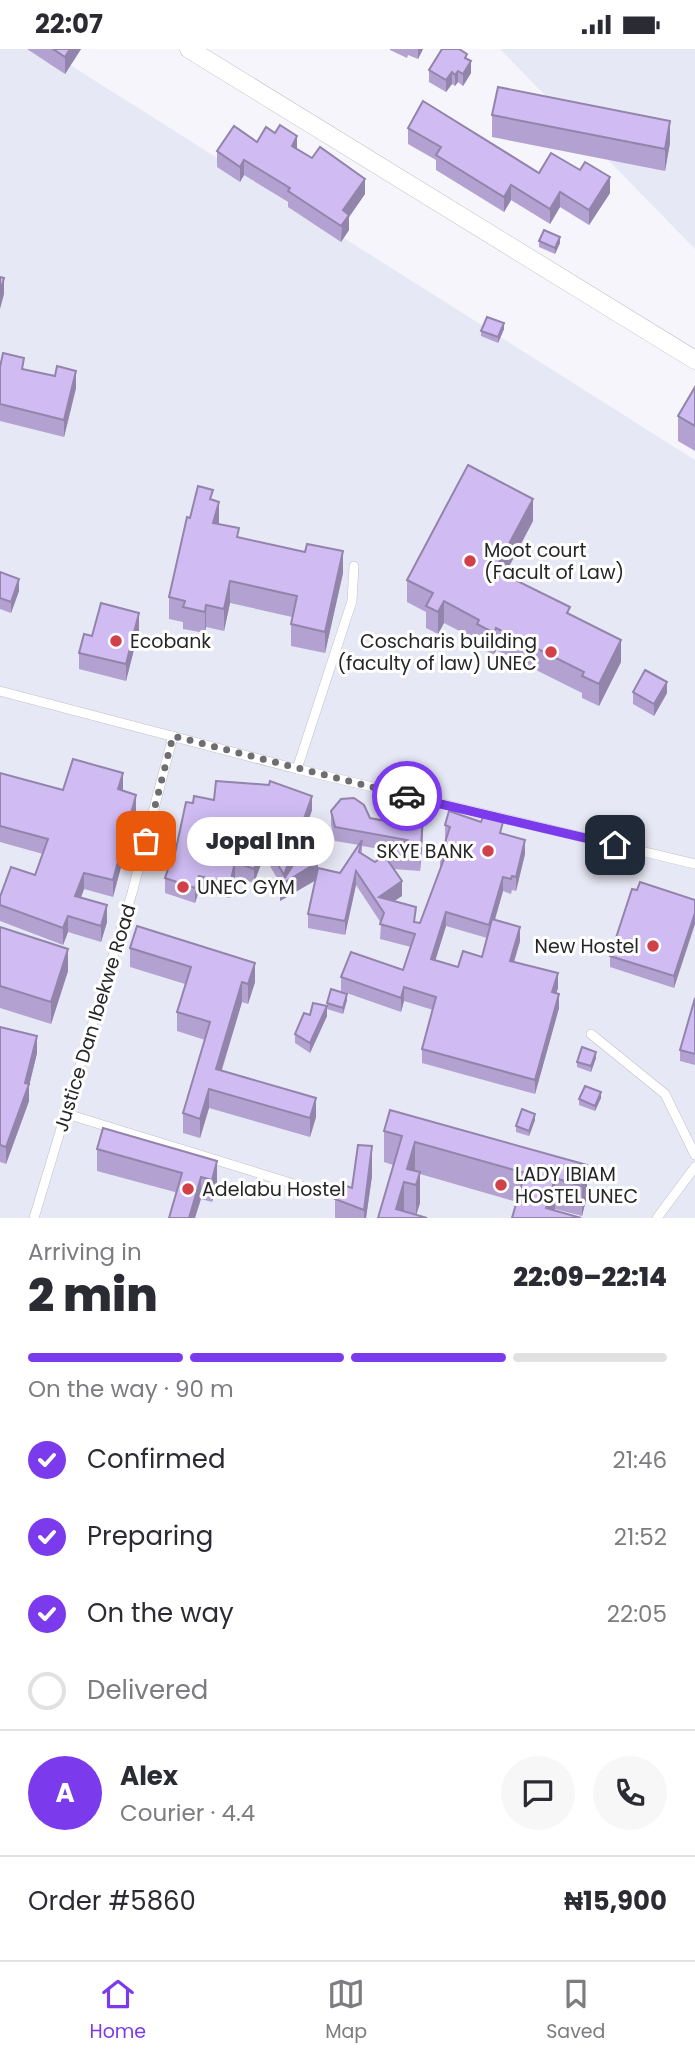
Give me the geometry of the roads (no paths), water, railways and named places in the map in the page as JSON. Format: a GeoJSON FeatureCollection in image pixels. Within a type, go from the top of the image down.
{"type":"FeatureCollection","features":[{"type":"Feature","properties":{"kind":"street"},"geometry":{"type":"LineString","coordinates":[[189,49],[695,360]]}},
{"type":"Feature","properties":{"kind":"lane"},"geometry":{"type":"LineString","coordinates":[[297,769],[352,601],[354,566]]}},
{"type":"Feature","properties":{"kind":"lane"},"geometry":{"type":"LineString","coordinates":[[0,691],[297,769],[695,864]]}},
{"type":"Feature","properties":{"kind":"lane","name":"Justice Dan Ibekwe Road"},"geometry":{"type":"LineString","coordinates":[[34,1218],[132,893],[173,736]]}},
{"type":"Feature","properties":{"kind":"lane"},"geometry":{"type":"LineString","coordinates":[[592,1034],[665,1094],[695,1155]]}},
{"type":"Feature","properties":{"kind":"lane"},"geometry":{"type":"LineString","coordinates":[[67,1114],[310,1189]]}},
{"type":"Feature","properties":{"kind":"lane"},"geometry":{"type":"LineString","coordinates":[[657,1218],[695,1167]]}},
{"type":"Feature","properties":{"kind":"place","name":"Moot court (Facult of Law)"},"geometry":{"type":"Point","coordinates":[470,561]}},
{"type":"Feature","properties":{"kind":"place","name":"Ecobank"},"geometry":{"type":"Point","coordinates":[116,641]}},
{"type":"Feature","properties":{"kind":"place","name":"Coscharis building (faculty of law) UNEC"},"geometry":{"type":"Point","coordinates":[551,652]}},
{"type":"Feature","properties":{"kind":"place","name":"Jopal Inn"},"geometry":{"type":"Point","coordinates":[146,841]}},
{"type":"Feature","properties":{"kind":"place","name":"SKYE BANK"},"geometry":{"type":"Point","coordinates":[488,851]}},
{"type":"Feature","properties":{"kind":"place","name":"UNEC GYM"},"geometry":{"type":"Point","coordinates":[183,887]}},
{"type":"Feature","properties":{"kind":"place","name":"New Hostel"},"geometry":{"type":"Point","coordinates":[653,946]}},
{"type":"Feature","properties":{"kind":"place","name":"LADY IBIAM HOSTEL UNEC"},"geometry":{"type":"Point","coordinates":[501,1185]}},
{"type":"Feature","properties":{"kind":"place","name":"Adelabu Hostel"},"geometry":{"type":"Point","coordinates":[188,1189]}}]}
